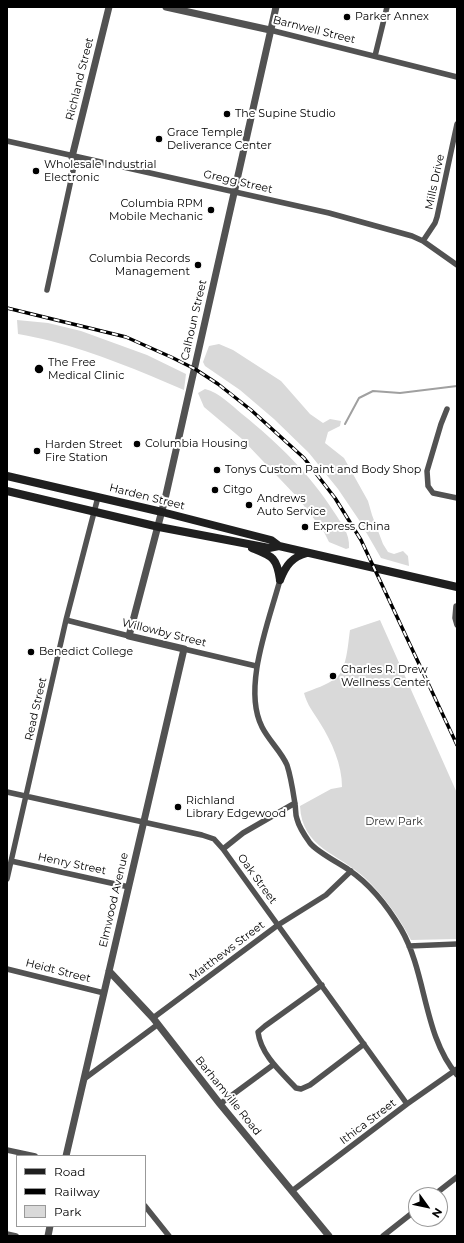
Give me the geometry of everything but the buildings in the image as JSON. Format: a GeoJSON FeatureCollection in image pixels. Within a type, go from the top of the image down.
{"type":"FeatureCollection","features":[{"type":"Feature","properties":{"kind":"main road","name":"Harden Street"},"geometry":{"type":"LineString","coordinates":[[7,476],[162,512],[271,540],[279,546],[457,587]]}},
{"type":"Feature","properties":{"kind":"main road","name":"Harden Street"},"geometry":{"type":"LineString","coordinates":[[7,490],[158,527],[269,548],[279,546]]}},
{"type":"Feature","properties":{"kind":"main road"},"geometry":{"type":"LineString","coordinates":[[236,542],[272,558],[277,565],[280,580]]}},
{"type":"Feature","properties":{"kind":"main road"},"geometry":{"type":"LineString","coordinates":[[280,580],[286,566],[291,560],[299,555],[308,553]]}},
{"type":"Feature","properties":{"kind":"street","name":"Richland Street"},"geometry":{"type":"LineString","coordinates":[[47,290],[74,157],[109,7]]}},
{"type":"Feature","properties":{"kind":"street","name":"Barnwell Street"},"geometry":{"type":"LineString","coordinates":[[166,7],[270,30],[457,77]]}},
{"type":"Feature","properties":{"kind":"street","name":"Calhoun Street"},"geometry":{"type":"LineString","coordinates":[[129,636],[162,512],[276,7]]}},
{"type":"Feature","properties":{"kind":"street"},"geometry":{"type":"LineString","coordinates":[[375,56],[387,7]]}},
{"type":"Feature","properties":{"kind":"street","name":"Mills Drive"},"geometry":{"type":"LineString","coordinates":[[423,241],[435,223],[437,217],[457,124]]}},
{"type":"Feature","properties":{"kind":"street","name":"Gregg Street"},"geometry":{"type":"LineString","coordinates":[[7,141],[329,213],[412,236],[423,241],[457,264]]}},
{"type":"Feature","properties":{"kind":"street"},"geometry":{"type":"LineString","coordinates":[[447,410],[441,424],[427,471],[428,486],[433,492],[457,498]]}},
{"type":"Feature","properties":{"kind":"street","name":"Read Street"},"geometry":{"type":"LineString","coordinates":[[7,879],[66,620],[98,497]]}},
{"type":"Feature","properties":{"kind":"street"},"geometry":{"type":"LineString","coordinates":[[280,580],[256,666],[255,692],[257,712],[262,728],[278,749],[287,765],[297,819],[311,844],[351,871],[368,886],[387,907],[401,930],[413,955],[440,1050],[456,1072]]}},
{"type":"Feature","properties":{"kind":"street"},"geometry":{"type":"LineString","coordinates":[[456,606],[455,618],[457,625]]}},
{"type":"Feature","properties":{"kind":"street","name":"Willowby Street"},"geometry":{"type":"LineString","coordinates":[[66,620],[256,666]]}},
{"type":"Feature","properties":{"kind":"street","name":"Elmwood Avenue"},"geometry":{"type":"LineString","coordinates":[[66,1155],[184,649]]}},
{"type":"Feature","properties":{"kind":"street","name":"Oak Street"},"geometry":{"type":"LineString","coordinates":[[7,792],[214,839],[322,985],[407,1104]]}},
{"type":"Feature","properties":{"kind":"street"},"geometry":{"type":"LineString","coordinates":[[222,849],[244,833],[295,803]]}},
{"type":"Feature","properties":{"kind":"street","name":"Henry Street"},"geometry":{"type":"LineString","coordinates":[[11,861],[129,886]]}},
{"type":"Feature","properties":{"kind":"street","name":"Matthews Street"},"geometry":{"type":"LineString","coordinates":[[84,1079],[278,925],[326,895],[351,871]]}},
{"type":"Feature","properties":{"kind":"street"},"geometry":{"type":"LineString","coordinates":[[409,946],[457,944]]}},
{"type":"Feature","properties":{"kind":"street","name":"Heidt Street"},"geometry":{"type":"LineString","coordinates":[[7,969],[104,993]]}},
{"type":"Feature","properties":{"kind":"street","name":"Barhamville Road"},"geometry":{"type":"LineString","coordinates":[[109,971],[155,1022],[220,1104],[329,1236]]}},
{"type":"Feature","properties":{"kind":"street"},"geometry":{"type":"LineString","coordinates":[[322,985],[258,1032],[259,1041],[273,1065],[296,1088],[301,1089],[310,1085],[364,1044]]}},
{"type":"Feature","properties":{"kind":"street"},"geometry":{"type":"LineString","coordinates":[[220,1104],[273,1065]]}},
{"type":"Feature","properties":{"kind":"street","name":"Ithica Street"},"geometry":{"type":"LineString","coordinates":[[292,1191],[407,1104],[456,1072]]}},
{"type":"Feature","properties":{"kind":"street"},"geometry":{"type":"LineString","coordinates":[[7,1150],[30,1155]]}},
{"type":"Feature","properties":{"kind":"street"},"geometry":{"type":"LineString","coordinates":[[444,1187],[457,1177]]}},
{"type":"Feature","properties":{"kind":"street"},"geometry":{"type":"LineString","coordinates":[[146,1207],[169,1236]]}},
{"type":"Feature","properties":{"kind":"street"},"geometry":{"type":"LineString","coordinates":[[383,1236],[408,1216]]}},
{"type":"Feature","properties":{"kind":"street"},"geometry":{"type":"LineString","coordinates":[[7,1234],[16,1236]]}},
{"type":"Feature","properties":{"kind":"green space"},"geometry":{"type":"Polygon","coordinates":[[[17,320],[48,323],[81,331],[147,355],[186,374],[184,390],[135,369],[85,351],[47,340],[18,334],[17,320]]]}},
{"type":"Feature","properties":{"kind":"green space"},"geometry":{"type":"Polygon","coordinates":[[[219,344],[233,350],[281,381],[310,414],[323,423],[330,419],[341,421],[340,426],[328,432],[325,443],[344,458],[368,501],[383,544],[388,552],[394,554],[403,551],[408,556],[409,566],[381,558],[359,520],[338,489],[309,453],[274,419],[240,390],[205,366],[203,362],[209,346],[219,344]]]}},
{"type":"Feature","properties":{"kind":"green space"},"geometry":{"type":"Polygon","coordinates":[[[205,389],[216,393],[229,403],[268,436],[304,472],[342,524],[347,533],[349,548],[346,549],[329,542],[324,532],[298,498],[242,439],[204,407],[198,393],[205,389]]]}},
{"type":"Feature","properties":{"kind":"green space","name":"Drew Park"},"geometry":{"type":"Polygon","coordinates":[[[380,620],[457,793],[457,939],[411,940],[396,915],[379,892],[355,869],[314,841],[302,820],[300,806],[331,789],[342,787],[342,779],[336,754],[304,693],[329,683],[340,674],[345,663],[350,630],[380,620]]]}},
{"type":"Feature","properties":{"kind":"waterway"},"geometry":{"type":"LineString","coordinates":[[345,424],[359,398],[373,391],[400,393],[457,386]]}},
{"type":"Feature","properties":{"kind":"railway"},"geometry":{"type":"LineString","coordinates":[[7,308],[126,337],[195,369],[218,384],[251,410],[304,458],[335,498],[361,540],[457,745]]}},
{"type":"Feature","properties":{"kind":"place","name":"Parker Annex"},"geometry":{"type":"Point","coordinates":[347,17]}},
{"type":"Feature","properties":{"kind":"place","name":"The Supine Studio"},"geometry":{"type":"Point","coordinates":[227,114]}},
{"type":"Feature","properties":{"kind":"place","name":"Grace Temple Deliverance Center"},"geometry":{"type":"Point","coordinates":[159,139]}},
{"type":"Feature","properties":{"kind":"place","name":"Wholesale Industrial Electronic"},"geometry":{"type":"Point","coordinates":[36,171]}},
{"type":"Feature","properties":{"kind":"place","name":"Columbia RPM Mobile Mechanic"},"geometry":{"type":"Point","coordinates":[211,210]}},
{"type":"Feature","properties":{"kind":"place","name":"Columbia Records Management"},"geometry":{"type":"Point","coordinates":[198,265]}},
{"type":"Feature","properties":{"kind":"place","name":"The Free Medical Clinic"},"geometry":{"type":"Point","coordinates":[39,369]}},
{"type":"Feature","properties":{"kind":"place","name":"Columbia Housing"},"geometry":{"type":"Point","coordinates":[137,444]}},
{"type":"Feature","properties":{"kind":"place","name":"Harden Street Fire Station"},"geometry":{"type":"Point","coordinates":[37,451]}},
{"type":"Feature","properties":{"kind":"place","name":"Tonys Custom Paint and Body Shop"},"geometry":{"type":"Point","coordinates":[217,470]}},
{"type":"Feature","properties":{"kind":"place","name":"Citgo"},"geometry":{"type":"Point","coordinates":[215,490]}},
{"type":"Feature","properties":{"kind":"place","name":"Andrews Auto Service"},"geometry":{"type":"Point","coordinates":[249,505]}},
{"type":"Feature","properties":{"kind":"place","name":"Express China"},"geometry":{"type":"Point","coordinates":[305,527]}},
{"type":"Feature","properties":{"kind":"place","name":"Benedict College"},"geometry":{"type":"Point","coordinates":[31,652]}},
{"type":"Feature","properties":{"kind":"place","name":"Charles R. Drew Wellness Center"},"geometry":{"type":"Point","coordinates":[333,676]}},
{"type":"Feature","properties":{"kind":"place","name":"Richland Library Edgewood"},"geometry":{"type":"Point","coordinates":[178,807]}}]}
